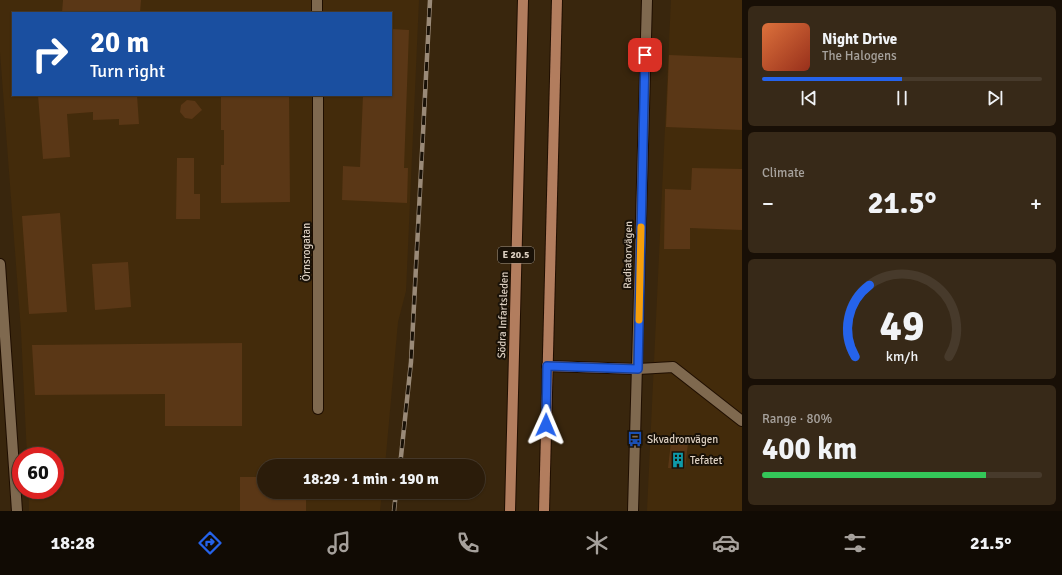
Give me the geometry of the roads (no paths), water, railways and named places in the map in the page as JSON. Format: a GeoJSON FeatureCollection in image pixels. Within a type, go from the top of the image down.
{"type":"FeatureCollection","features":[{"type":"Feature","properties":{"kind":"main road","name":"Södra Infartsleden"},"geometry":{"type":"LineString","coordinates":[[510,511],[523,0]]}},
{"type":"Feature","properties":{"kind":"main road","name":"E 20.5"},"geometry":{"type":"LineString","coordinates":[[544,511],[557,0]]}},
{"type":"Feature","properties":{"kind":"main road"},"geometry":{"type":"LineString","coordinates":[[547,366],[638,369]]}},
{"type":"Feature","properties":{"kind":"street"},"geometry":{"type":"LineString","coordinates":[[317,0],[317,12]]}},
{"type":"Feature","properties":{"kind":"street","name":"Radiatorvägen"},"geometry":{"type":"LineString","coordinates":[[633,511],[647,0]]}},
{"type":"Feature","properties":{"kind":"street","name":"Örnsrogatan"},"geometry":{"type":"LineString","coordinates":[[318,96],[318,409]]}},
{"type":"Feature","properties":{"kind":"street"},"geometry":{"type":"LineString","coordinates":[[0,264],[17,511]]}},
{"type":"Feature","properties":{"kind":"street"},"geometry":{"type":"LineString","coordinates":[[638,369],[673,367],[742,421]]}},
{"type":"Feature","properties":{"kind":"railway"},"geometry":{"type":"LineString","coordinates":[[401,459],[411,362],[430,0]]}},
{"type":"Feature","properties":{"kind":"railway"},"geometry":{"type":"LineString","coordinates":[[394,511],[395,499]]}},
{"type":"Feature","properties":{"kind":"place","name":"Skvadronvägen"},"geometry":{"type":"Point","coordinates":[635,439]}},
{"type":"Feature","properties":{"kind":"place","name":"Tefatet"},"geometry":{"type":"Point","coordinates":[678,460]}}]}
